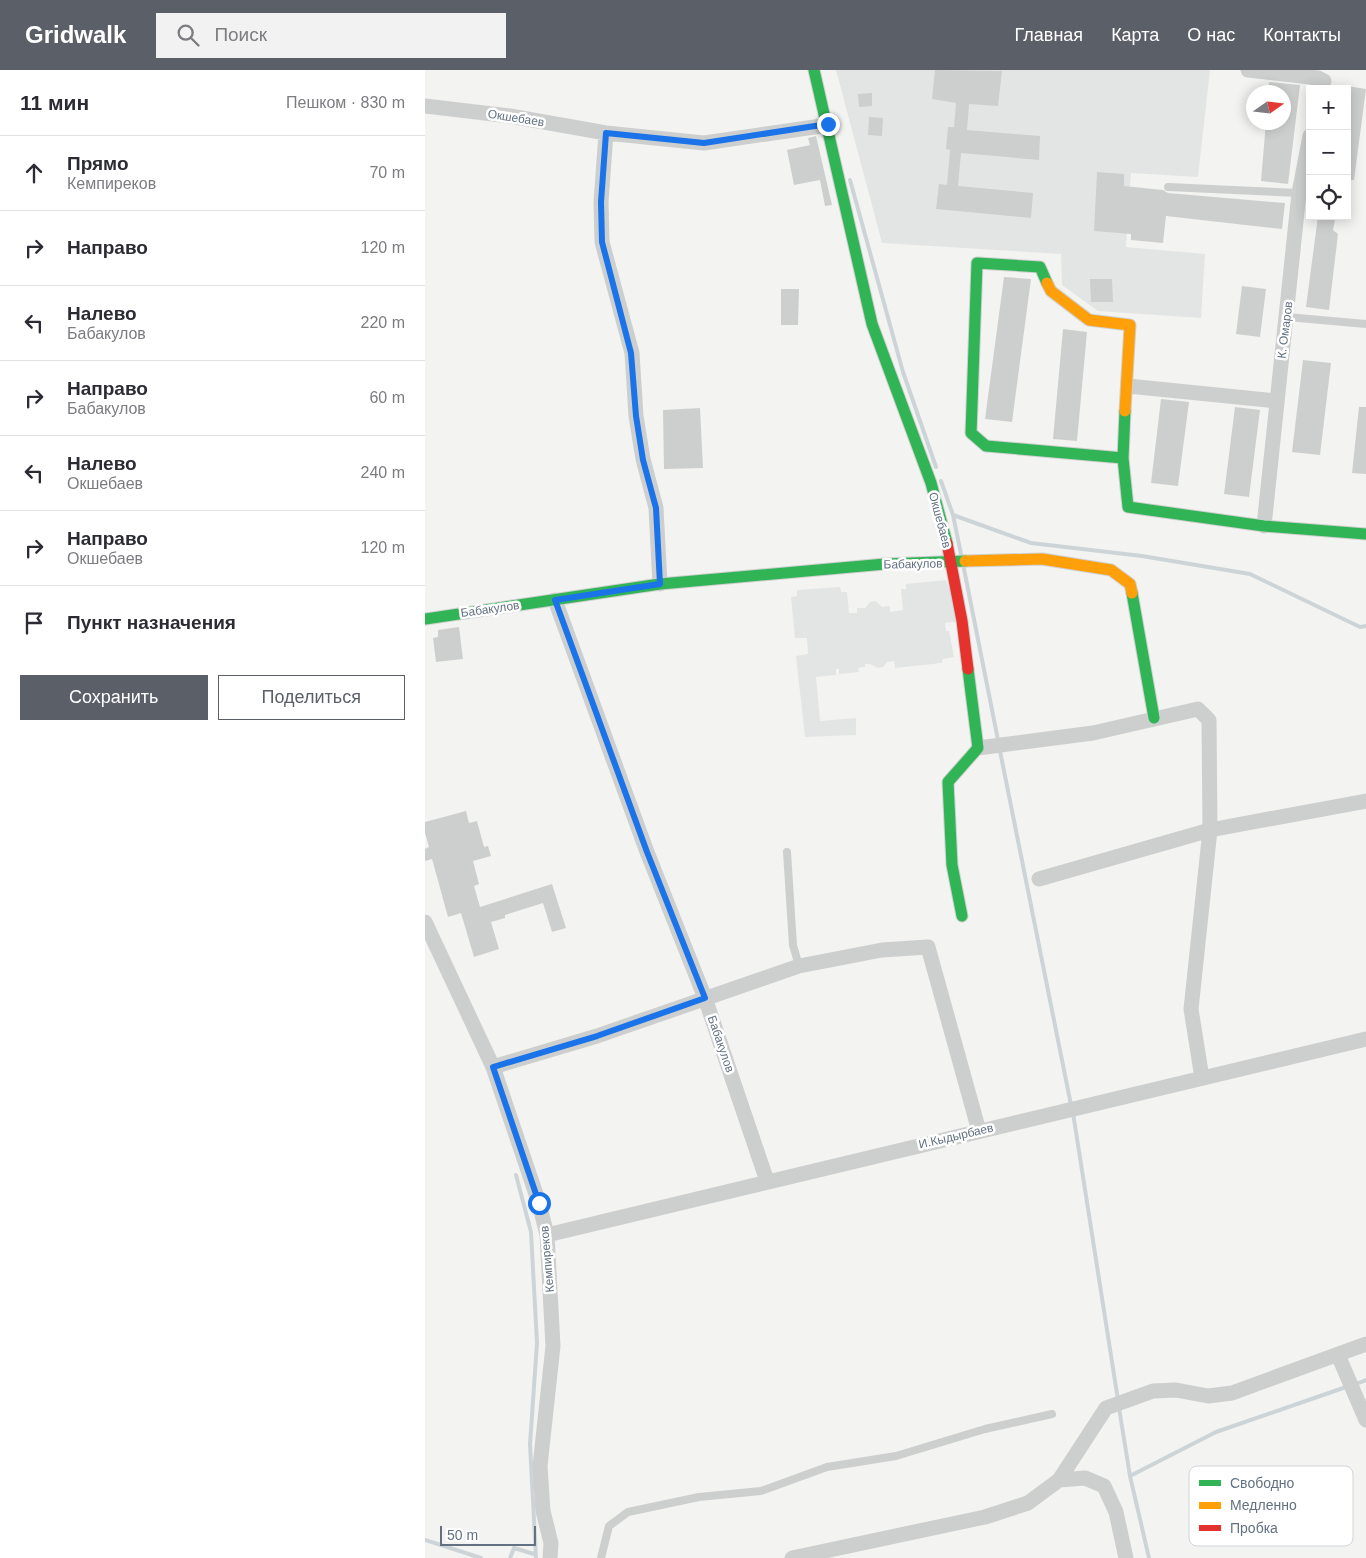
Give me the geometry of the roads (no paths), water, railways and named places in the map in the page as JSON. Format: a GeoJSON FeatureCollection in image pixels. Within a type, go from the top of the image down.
{"type":"FeatureCollection","features":[{"type":"Feature","properties":{"kind":"street","name":"Окшебаев"},"geometry":{"type":"LineString","coordinates":[[814,70],[828,124],[872,324],[931,483],[952,563],[962,621],[978,748]]}},
{"type":"Feature","properties":{"kind":"street"},"geometry":{"type":"LineString","coordinates":[[1249,70],[1326,80]]}},
{"type":"Feature","properties":{"kind":"street","name":"Окшебаев"},"geometry":{"type":"LineString","coordinates":[[425,106],[510,116],[606,133],[704,143],[828,124]]}},
{"type":"Feature","properties":{"kind":"street"},"geometry":{"type":"LineString","coordinates":[[606,133],[601,202],[602,242],[631,353],[636,416],[643,460],[656,508],[660,584]]}},
{"type":"Feature","properties":{"kind":"street","name":"К. Омаров"},"geometry":{"type":"LineString","coordinates":[[1265,526],[1299,193],[1306,157]]}},
{"type":"Feature","properties":{"kind":"street"},"geometry":{"type":"LineString","coordinates":[[1123,458],[986,446],[971,433],[977,262],[1040,267],[1051,291],[1089,320],[1130,325],[1123,458],[1128,507],[1265,526],[1366,534]]}},
{"type":"Feature","properties":{"kind":"street"},"geometry":{"type":"LineString","coordinates":[[1128,386],[1277,401]]}},
{"type":"Feature","properties":{"kind":"street","name":"Бабакулов"},"geometry":{"type":"LineString","coordinates":[[425,619],[660,584],[885,564],[1042,559],[1111,570],[1130,584],[1154,718]]}},
{"type":"Feature","properties":{"kind":"street","name":"Бабакулов"},"geometry":{"type":"LineString","coordinates":[[555,600],[647,852],[705,998],[767,1181]]}},
{"type":"Feature","properties":{"kind":"street"},"geometry":{"type":"LineString","coordinates":[[962,916],[952,865],[948,782],[978,748],[1093,734],[1198,709],[1209,720],[1210,830],[1191,1009],[1202,1078]]}},
{"type":"Feature","properties":{"kind":"street"},"geometry":{"type":"LineString","coordinates":[[1039,879],[1210,830],[1366,801]]}},
{"type":"Feature","properties":{"kind":"street","name":"Кемпиреков"},"geometry":{"type":"LineString","coordinates":[[425,922],[493,1067],[539,1203],[547,1235],[553,1346],[540,1466],[543,1512],[551,1544],[550,1558]]}},
{"type":"Feature","properties":{"kind":"street"},"geometry":{"type":"LineString","coordinates":[[493,1067],[597,1036],[799,966],[882,950],[927,947],[979,1131]]}},
{"type":"Feature","properties":{"kind":"street","name":"И.Кыдырбаев"},"geometry":{"type":"LineString","coordinates":[[547,1235],[1366,1039]]}},
{"type":"Feature","properties":{"kind":"street"},"geometry":{"type":"LineString","coordinates":[[792,1558],[985,1517],[1028,1503],[1059,1480],[1106,1408],[1153,1391],[1176,1390],[1208,1396],[1232,1393],[1366,1344]]}},
{"type":"Feature","properties":{"kind":"street"},"geometry":{"type":"LineString","coordinates":[[1338,1355],[1366,1420]]}},
{"type":"Feature","properties":{"kind":"street"},"geometry":{"type":"LineString","coordinates":[[1059,1480],[1085,1478],[1104,1486],[1116,1512],[1126,1558]]}},
{"type":"Feature","properties":{"kind":"lane"},"geometry":{"type":"LineString","coordinates":[[1168,187],[1299,193]]}},
{"type":"Feature","properties":{"kind":"lane"},"geometry":{"type":"LineString","coordinates":[[1287,317],[1366,324]]}},
{"type":"Feature","properties":{"kind":"lane"},"geometry":{"type":"LineString","coordinates":[[787,852],[793,944],[799,966]]}},
{"type":"Feature","properties":{"kind":"lane"},"geometry":{"type":"LineString","coordinates":[[601,1558],[609,1526],[627,1512],[699,1497],[761,1491],[827,1467],[896,1456],[985,1429],[1052,1414]]}},
{"type":"Feature","properties":{"kind":"waterway"},"geometry":{"type":"LineString","coordinates":[[850,180],[903,372],[936,467]]}},
{"type":"Feature","properties":{"kind":"waterway"},"geometry":{"type":"LineString","coordinates":[[941,481],[953,515],[961,554]]}},
{"type":"Feature","properties":{"kind":"waterway"},"geometry":{"type":"LineString","coordinates":[[953,515],[1031,543],[1142,556],[1250,574],[1360,627],[1366,626]]}},
{"type":"Feature","properties":{"kind":"waterway"},"geometry":{"type":"LineString","coordinates":[[964,569],[998,740]]}},
{"type":"Feature","properties":{"kind":"waterway"},"geometry":{"type":"LineString","coordinates":[[1000,751],[1071,1105]]}},
{"type":"Feature","properties":{"kind":"waterway"},"geometry":{"type":"LineString","coordinates":[[1073,1113],[1118,1400]]}},
{"type":"Feature","properties":{"kind":"waterway"},"geometry":{"type":"LineString","coordinates":[[516,1175],[531,1232],[537,1343],[530,1444],[536,1558]]}},
{"type":"Feature","properties":{"kind":"waterway"},"geometry":{"type":"LineString","coordinates":[[1356,1384],[1366,1380]]}},
{"type":"Feature","properties":{"kind":"waterway"},"geometry":{"type":"LineString","coordinates":[[1130,1476],[1216,1432],[1349,1386]]}},
{"type":"Feature","properties":{"kind":"waterway"},"geometry":{"type":"LineString","coordinates":[[1119,1408],[1130,1476],[1149,1558]]}},
{"type":"Feature","properties":{"kind":"waterway"},"geometry":{"type":"LineString","coordinates":[[425,1540],[481,1558]]}},
{"type":"Feature","properties":{"kind":"waterway"},"geometry":{"type":"LineString","coordinates":[[510,1558],[514,1548],[534,1554]]}}]}
